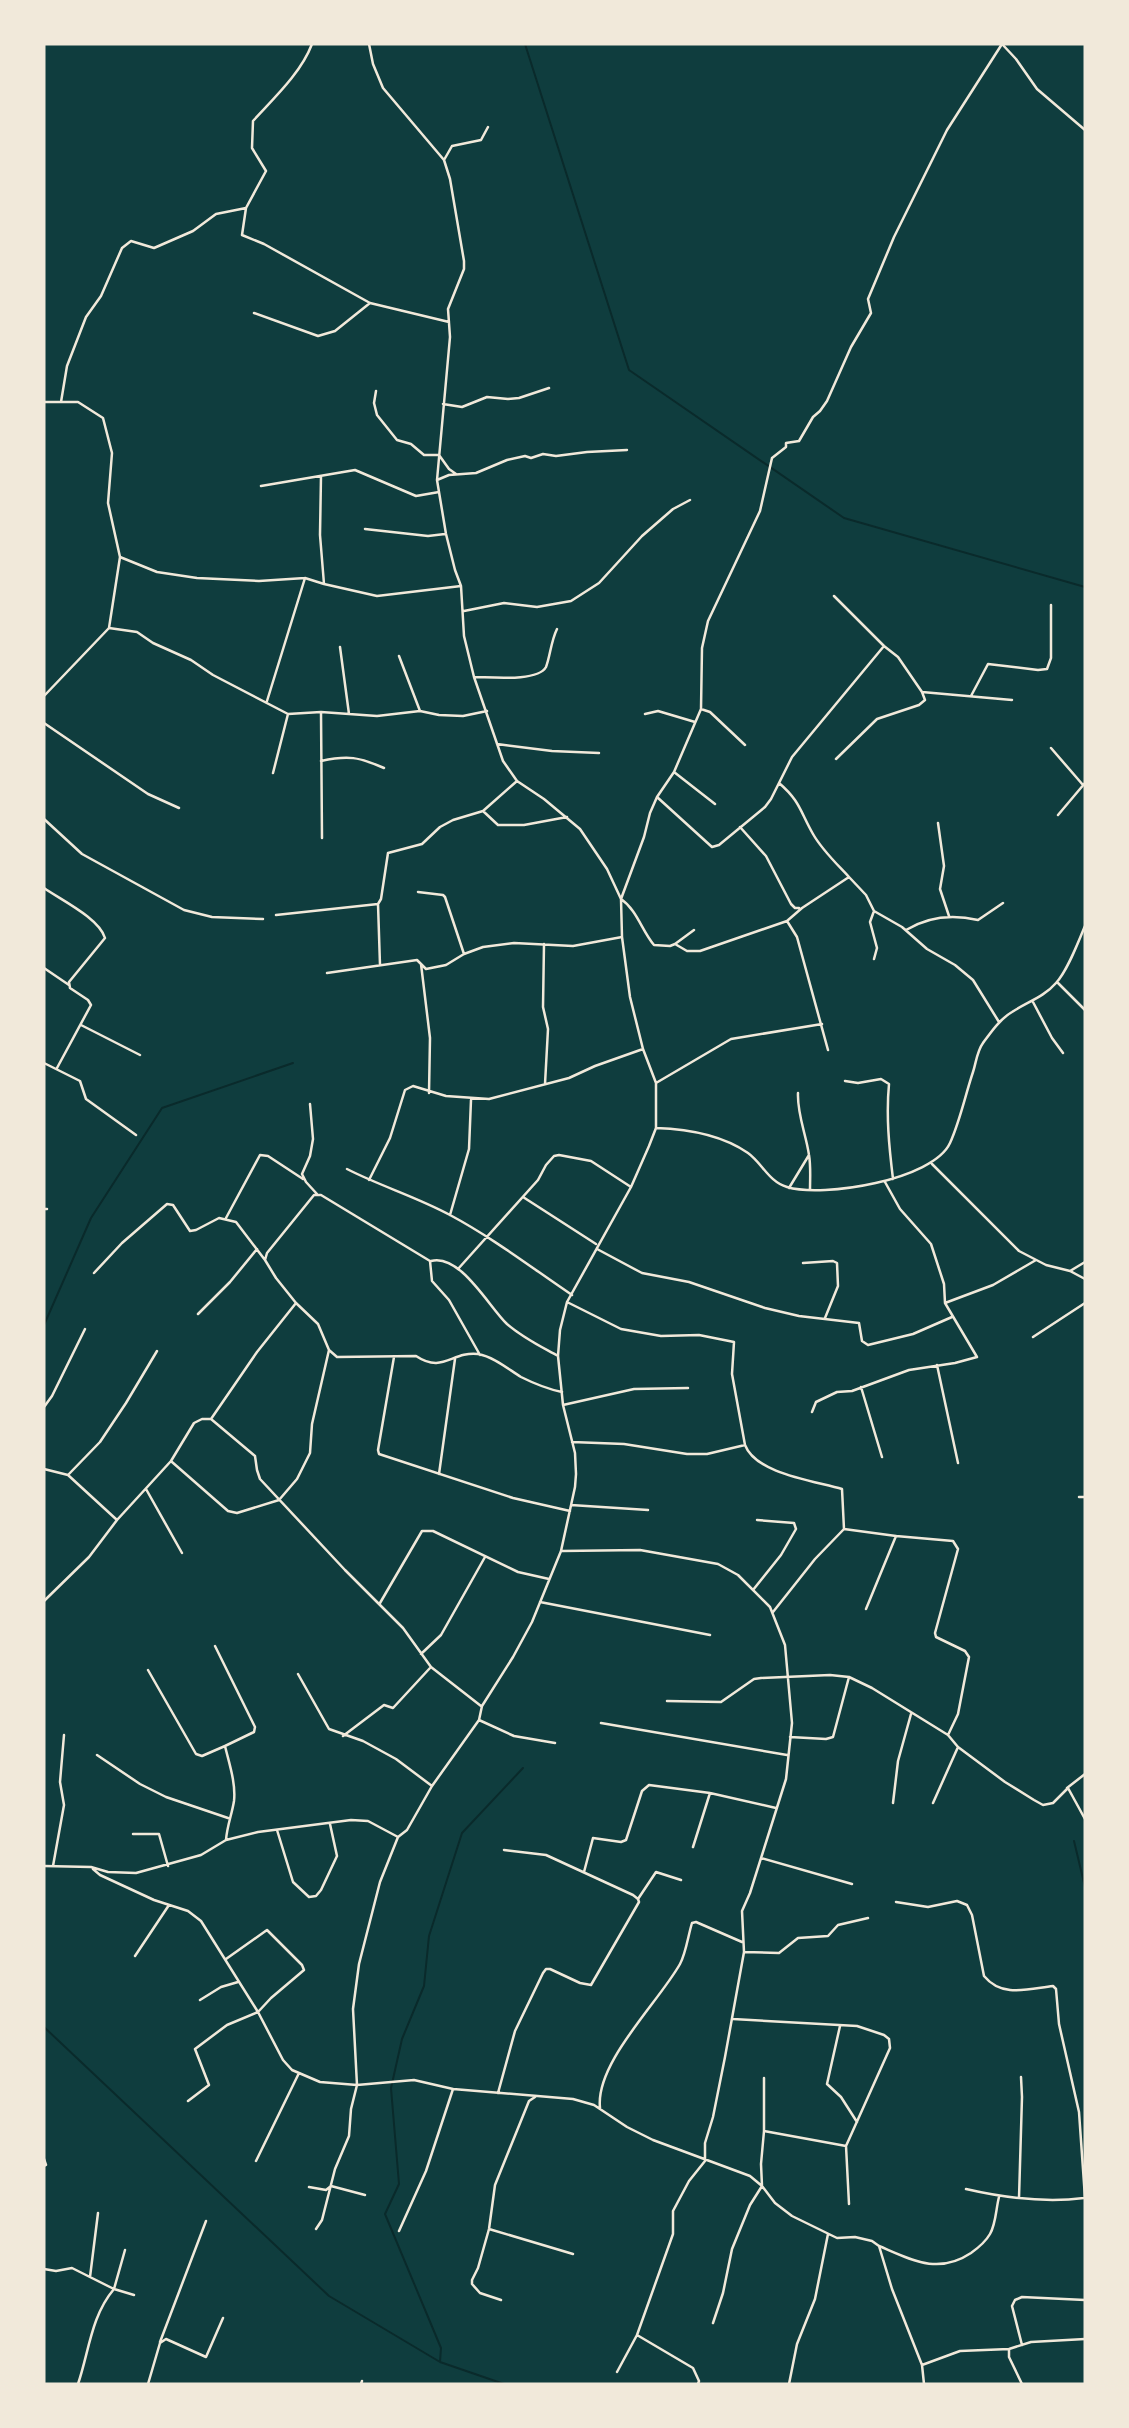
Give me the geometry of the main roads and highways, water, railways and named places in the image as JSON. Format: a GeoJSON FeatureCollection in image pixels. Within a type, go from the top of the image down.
{"type":"FeatureCollection","features":[{"type":"Feature","properties":{"kind":"waterway"},"geometry":{"type":"LineString","coordinates":[[525,44],[629,370],[844,518],[1085,587]]}},
{"type":"Feature","properties":{"kind":"waterway"},"geometry":{"type":"LineString","coordinates":[[44,1325],[91,1218],[162,1108],[293,1063]]}},
{"type":"Feature","properties":{"kind":"waterway"},"geometry":{"type":"LineString","coordinates":[[440,2362],[441,2348],[385,2214],[399,2184],[391,2088],[402,2039],[424,1986],[429,1936],[462,1833],[523,1768]]}},
{"type":"Feature","properties":{"kind":"waterway"},"geometry":{"type":"LineString","coordinates":[[1074,1841],[1085,1887]]}},
{"type":"Feature","properties":{"kind":"waterway"},"geometry":{"type":"LineString","coordinates":[[44,2027],[329,2296],[440,2362],[504,2384]]}}]}
